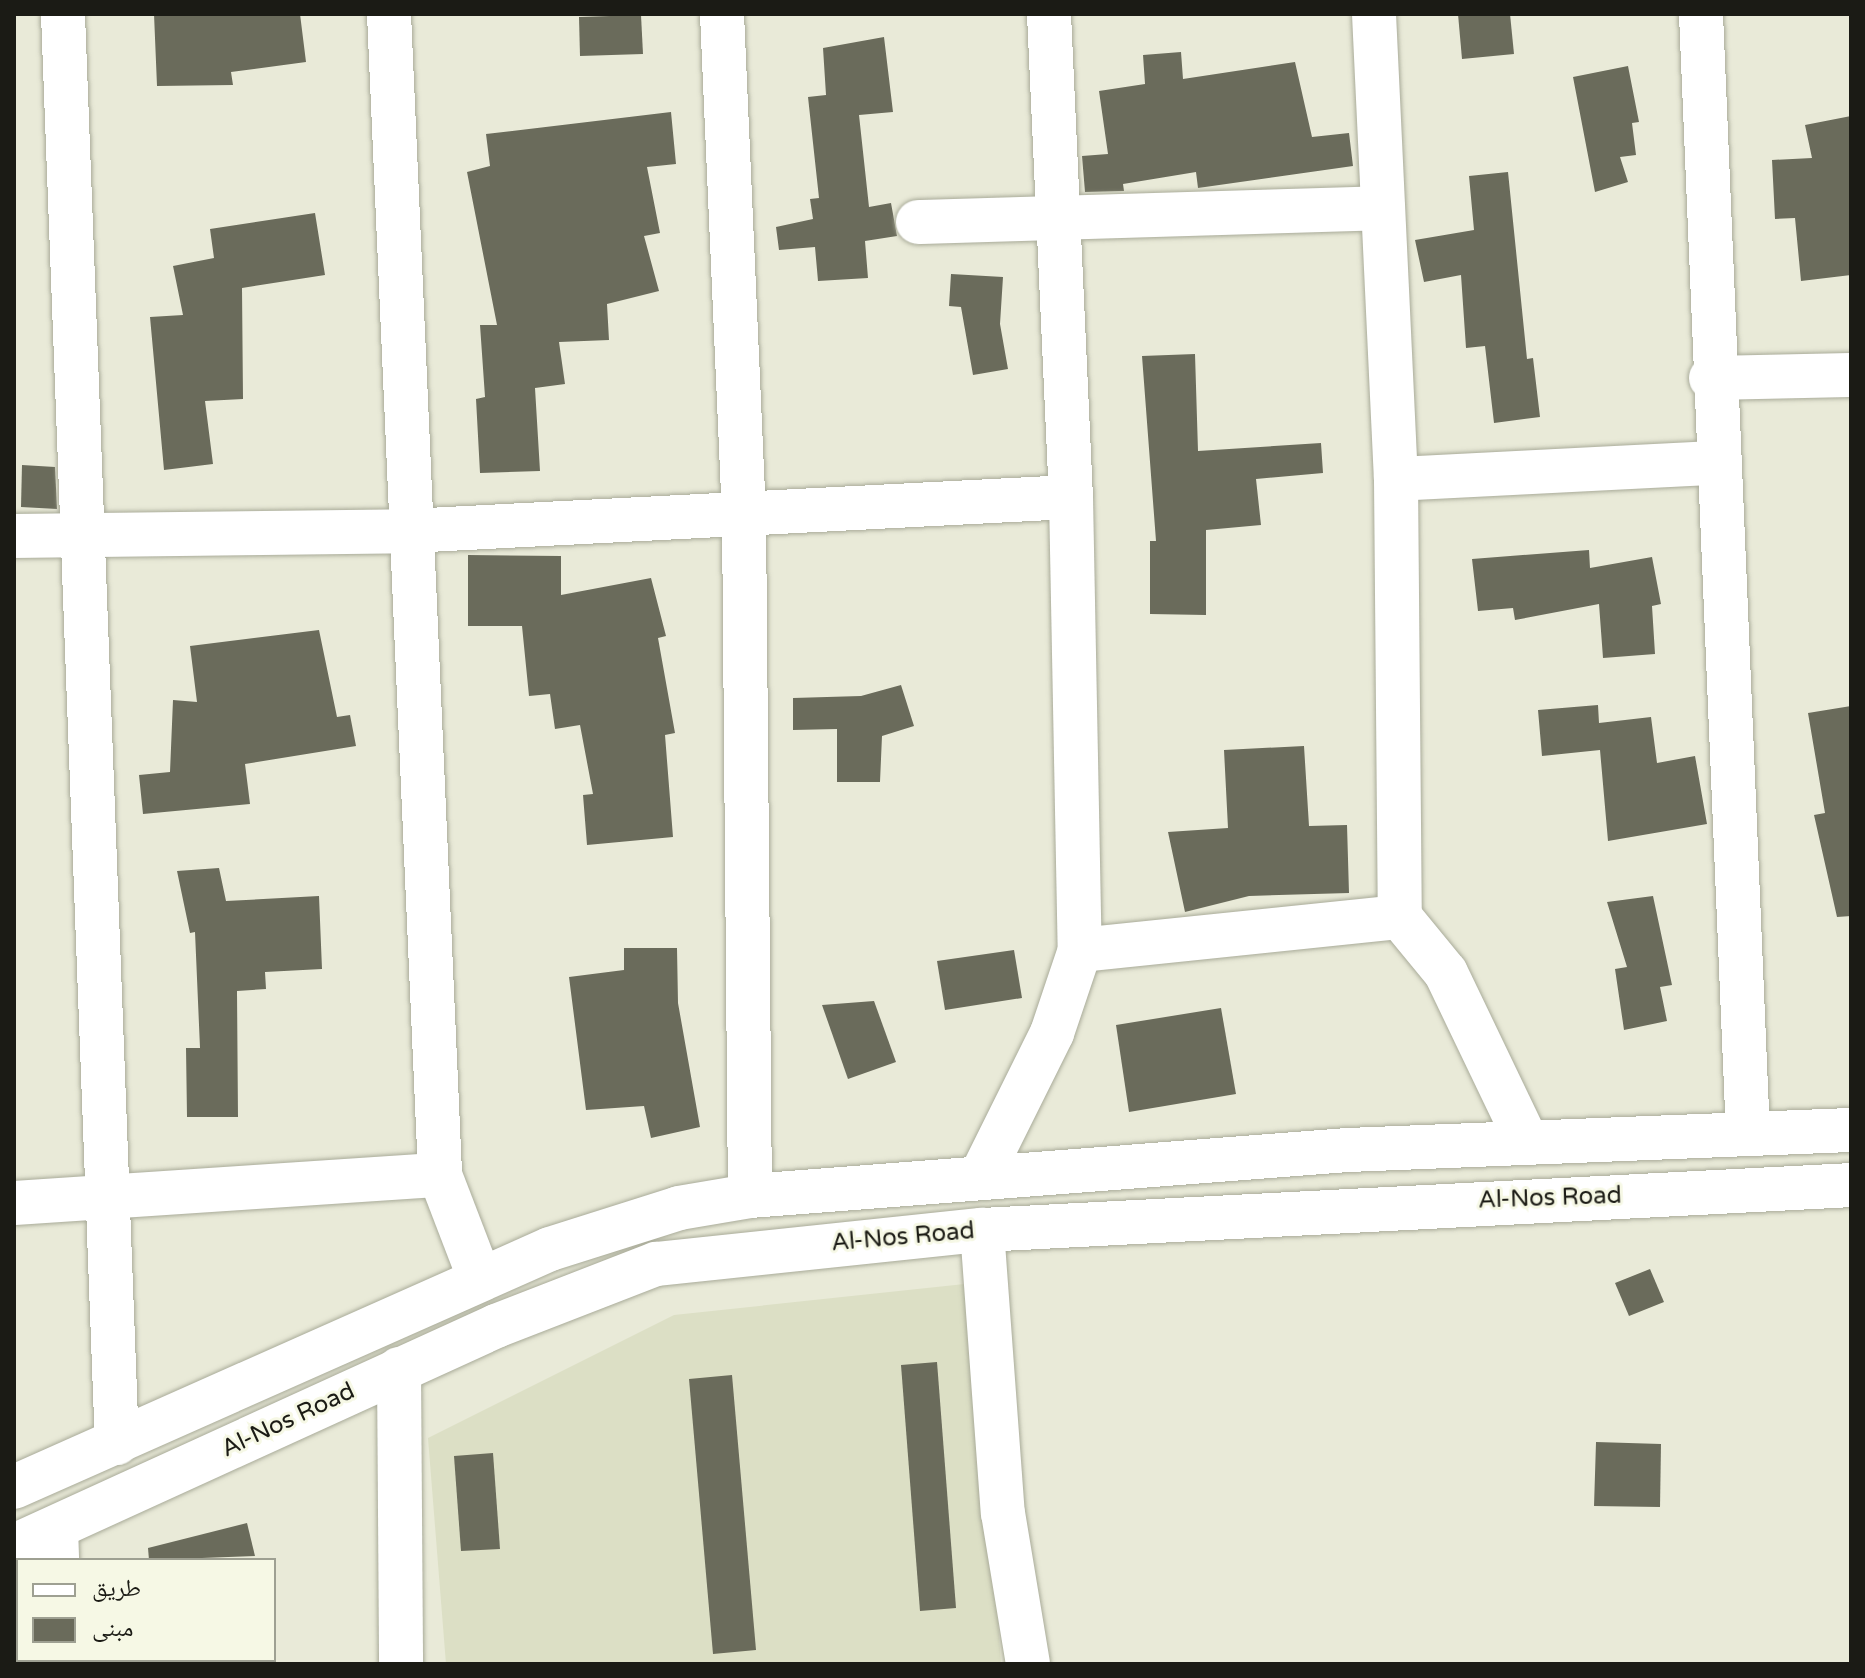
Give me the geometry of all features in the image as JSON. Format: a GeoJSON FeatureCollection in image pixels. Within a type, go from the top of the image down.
{"type":"FeatureCollection","features":[{"type":"Feature","properties":{"kind":"street"},"geometry":{"type":"LineString","coordinates":[[63,14],[84,533],[103,1200],[117,1443]]}},
{"type":"Feature","properties":{"kind":"street"},"geometry":{"type":"LineString","coordinates":[[389,14],[408,531],[440,1175],[480,1279]]}},
{"type":"Feature","properties":{"kind":"street"},"geometry":{"type":"LineString","coordinates":[[722,14],[744,515],[750,1196]]}},
{"type":"Feature","properties":{"kind":"street"},"geometry":{"type":"LineString","coordinates":[[981,1176],[1052,1033],[1080,950],[1071,497],[1049,14]]}},
{"type":"Feature","properties":{"kind":"street"},"geometry":{"type":"LineString","coordinates":[[1374,14],[1396,479],[1400,917],[1446,973],[1527,1142]]}},
{"type":"Feature","properties":{"kind":"street"},"geometry":{"type":"LineString","coordinates":[[1701,14],[1711,378],[1748,1134]]}},
{"type":"Feature","properties":{"kind":"street"},"geometry":{"type":"LineString","coordinates":[[918,222],[1383,208]]}},
{"type":"Feature","properties":{"kind":"street"},"geometry":{"type":"LineString","coordinates":[[1711,378],[1851,375]]}},
{"type":"Feature","properties":{"kind":"street"},"geometry":{"type":"LineString","coordinates":[[1396,479],[1717,463]]}},
{"type":"Feature","properties":{"kind":"street"},"geometry":{"type":"LineString","coordinates":[[14,536],[408,531],[1071,497]]}},
{"type":"Feature","properties":{"kind":"street"},"geometry":{"type":"LineString","coordinates":[[1080,950],[1400,917]]}},
{"type":"Feature","properties":{"kind":"street","name":"Al-Nos Road"},"geometry":{"type":"LineString","coordinates":[[14,1487],[480,1279],[612,1227],[750,1196],[981,1176],[1527,1142],[1851,1130]]}},
{"type":"Feature","properties":{"kind":"street"},"geometry":{"type":"LineString","coordinates":[[14,1203],[103,1200],[440,1175]]}},
{"type":"Feature","properties":{"kind":"street","name":"Al-Nos Road"},"geometry":{"type":"LineString","coordinates":[[14,1546],[56,1544],[399,1369],[656,1264],[982,1230],[1851,1185]]}},
{"type":"Feature","properties":{"kind":"street"},"geometry":{"type":"LineString","coordinates":[[982,1230],[1003,1513],[1028,1664]]}},
{"type":"Feature","properties":{"kind":"street"},"geometry":{"type":"LineString","coordinates":[[399,1369],[401,1664]]}},
{"type":"Feature","properties":{"kind":"shaded area"},"geometry":{"type":"Polygon","coordinates":[[[974,1283],[1001,1664],[446,1664],[428,1438],[674,1315],[974,1283]]]}},
{"type":"Feature","properties":{"kind":"building"},"geometry":{"type":"Polygon","coordinates":[[[154,14],[300,14],[306,62],[231,72],[233,85],[157,86],[154,14]]]}},
{"type":"Feature","properties":{"kind":"building"},"geometry":{"type":"Polygon","coordinates":[[[1458,14],[1510,14],[1514,54],[1462,59],[1458,14]]]}},
{"type":"Feature","properties":{"kind":"building"},"geometry":{"type":"Polygon","coordinates":[[[641,15],[643,54],[580,56],[579,17],[641,15]]]}},
{"type":"Feature","properties":{"kind":"building"},"geometry":{"type":"Polygon","coordinates":[[[884,37],[893,112],[859,115],[869,207],[891,203],[897,236],[865,241],[868,278],[818,281],[815,247],[779,250],[776,227],[813,219],[810,199],[819,198],[808,97],[826,95],[823,48],[884,37]]]}},
{"type":"Feature","properties":{"kind":"building"},"geometry":{"type":"Polygon","coordinates":[[[1181,52],[1183,79],[1295,62],[1312,137],[1349,133],[1353,166],[1198,188],[1196,172],[1123,184],[1124,191],[1085,192],[1082,156],[1108,154],[1099,91],[1145,84],[1143,55],[1181,52]]]}},
{"type":"Feature","properties":{"kind":"building"},"geometry":{"type":"Polygon","coordinates":[[[1628,66],[1639,122],[1632,123],[1636,155],[1620,157],[1628,182],[1595,192],[1573,77],[1628,66]]]}},
{"type":"Feature","properties":{"kind":"building"},"geometry":{"type":"Polygon","coordinates":[[[671,112],[676,164],[647,167],[660,233],[644,236],[659,291],[607,304],[609,340],[559,342],[565,384],[535,388],[540,471],[480,473],[476,399],[485,397],[480,325],[497,325],[467,172],[490,166],[486,134],[671,112]]]}},
{"type":"Feature","properties":{"kind":"building"},"geometry":{"type":"Polygon","coordinates":[[[1851,116],[1851,275],[1801,281],[1795,218],[1775,219],[1772,160],[1812,158],[1805,125],[1851,116]]]}},
{"type":"Feature","properties":{"kind":"building"},"geometry":{"type":"Polygon","coordinates":[[[1508,172],[1527,359],[1533,358],[1540,417],[1494,423],[1485,346],[1466,348],[1461,275],[1424,282],[1415,240],[1474,230],[1469,176],[1508,172]]]}},
{"type":"Feature","properties":{"kind":"building"},"geometry":{"type":"Polygon","coordinates":[[[315,213],[325,275],[242,288],[243,399],[205,401],[213,464],[164,470],[150,317],[183,315],[173,266],[214,258],[210,229],[315,213]]]}},
{"type":"Feature","properties":{"kind":"building"},"geometry":{"type":"Polygon","coordinates":[[[951,274],[1003,277],[1000,324],[1008,369],[973,375],[961,307],[949,306],[951,274]]]}},
{"type":"Feature","properties":{"kind":"building"},"geometry":{"type":"Polygon","coordinates":[[[1195,354],[1198,451],[1321,443],[1323,473],[1256,479],[1261,525],[1206,530],[1206,615],[1150,614],[1150,541],[1156,541],[1142,356],[1195,354]]]}},
{"type":"Feature","properties":{"kind":"building"},"geometry":{"type":"Polygon","coordinates":[[[22,465],[55,467],[57,509],[21,507],[22,465]]]}},
{"type":"Feature","properties":{"kind":"building"},"geometry":{"type":"Polygon","coordinates":[[[1589,550],[1590,568],[1652,557],[1661,604],[1652,606],[1655,654],[1603,658],[1599,604],[1515,620],[1513,608],[1478,611],[1472,559],[1589,550]]]}},
{"type":"Feature","properties":{"kind":"building"},"geometry":{"type":"Polygon","coordinates":[[[468,555],[561,556],[561,595],[651,578],[666,636],[658,638],[675,733],[665,735],[673,837],[587,845],[583,795],[593,794],[580,725],[555,729],[550,694],[529,696],[522,626],[468,626],[468,555]]]}},
{"type":"Feature","properties":{"kind":"building"},"geometry":{"type":"Polygon","coordinates":[[[319,630],[337,717],[350,715],[356,746],[245,764],[250,804],[143,814],[139,775],[170,772],[173,700],[197,702],[190,646],[319,630]]]}},
{"type":"Feature","properties":{"kind":"building"},"geometry":{"type":"Polygon","coordinates":[[[901,685],[914,726],[882,736],[880,782],[837,782],[837,729],[793,730],[793,698],[861,696],[901,685]]]}},
{"type":"Feature","properties":{"kind":"building"},"geometry":{"type":"Polygon","coordinates":[[[1598,705],[1599,723],[1651,717],[1657,763],[1695,756],[1707,824],[1608,841],[1600,750],[1542,756],[1538,710],[1598,705]]]}},
{"type":"Feature","properties":{"kind":"building"},"geometry":{"type":"Polygon","coordinates":[[[1851,706],[1851,916],[1837,917],[1814,815],[1825,813],[1808,713],[1851,706]]]}},
{"type":"Feature","properties":{"kind":"building"},"geometry":{"type":"Polygon","coordinates":[[[1304,746],[1309,826],[1347,825],[1349,893],[1249,896],[1185,912],[1168,832],[1228,828],[1224,750],[1304,746]]]}},
{"type":"Feature","properties":{"kind":"building"},"geometry":{"type":"Polygon","coordinates":[[[219,868],[226,901],[319,896],[322,969],[265,972],[266,989],[237,991],[238,1117],[187,1117],[186,1048],[200,1048],[195,932],[190,933],[177,871],[219,868]]]}},
{"type":"Feature","properties":{"kind":"building"},"geometry":{"type":"Polygon","coordinates":[[[1653,896],[1672,985],[1660,987],[1667,1021],[1624,1030],[1615,969],[1627,967],[1607,902],[1653,896]]]}},
{"type":"Feature","properties":{"kind":"building"},"geometry":{"type":"Polygon","coordinates":[[[624,948],[677,948],[678,1003],[700,1127],[651,1138],[644,1106],[586,1110],[569,977],[624,970],[624,948]]]}},
{"type":"Feature","properties":{"kind":"building"},"geometry":{"type":"Polygon","coordinates":[[[1014,950],[1022,998],[945,1010],[937,961],[1014,950]]]}},
{"type":"Feature","properties":{"kind":"building"},"geometry":{"type":"Polygon","coordinates":[[[874,1001],[896,1062],[848,1079],[822,1005],[874,1001]]]}},
{"type":"Feature","properties":{"kind":"building"},"geometry":{"type":"Polygon","coordinates":[[[1221,1008],[1236,1094],[1129,1112],[1116,1025],[1221,1008]]]}},
{"type":"Feature","properties":{"kind":"building"},"geometry":{"type":"Polygon","coordinates":[[[1650,1269],[1664,1302],[1629,1316],[1615,1283],[1650,1269]]]}},
{"type":"Feature","properties":{"kind":"building"},"geometry":{"type":"Polygon","coordinates":[[[937,1362],[956,1608],[920,1611],[901,1365],[937,1362]]]}},
{"type":"Feature","properties":{"kind":"building"},"geometry":{"type":"Polygon","coordinates":[[[732,1375],[756,1650],[713,1654],[689,1379],[732,1375]]]}},
{"type":"Feature","properties":{"kind":"building"},"geometry":{"type":"Polygon","coordinates":[[[1596,1442],[1661,1444],[1660,1507],[1594,1506],[1596,1442]]]}},
{"type":"Feature","properties":{"kind":"building"},"geometry":{"type":"Polygon","coordinates":[[[493,1453],[500,1549],[461,1551],[454,1456],[493,1453]]]}},
{"type":"Feature","properties":{"kind":"building"},"geometry":{"type":"Polygon","coordinates":[[[247,1523],[255,1556],[149,1558],[148,1548],[247,1523]]]}}]}
